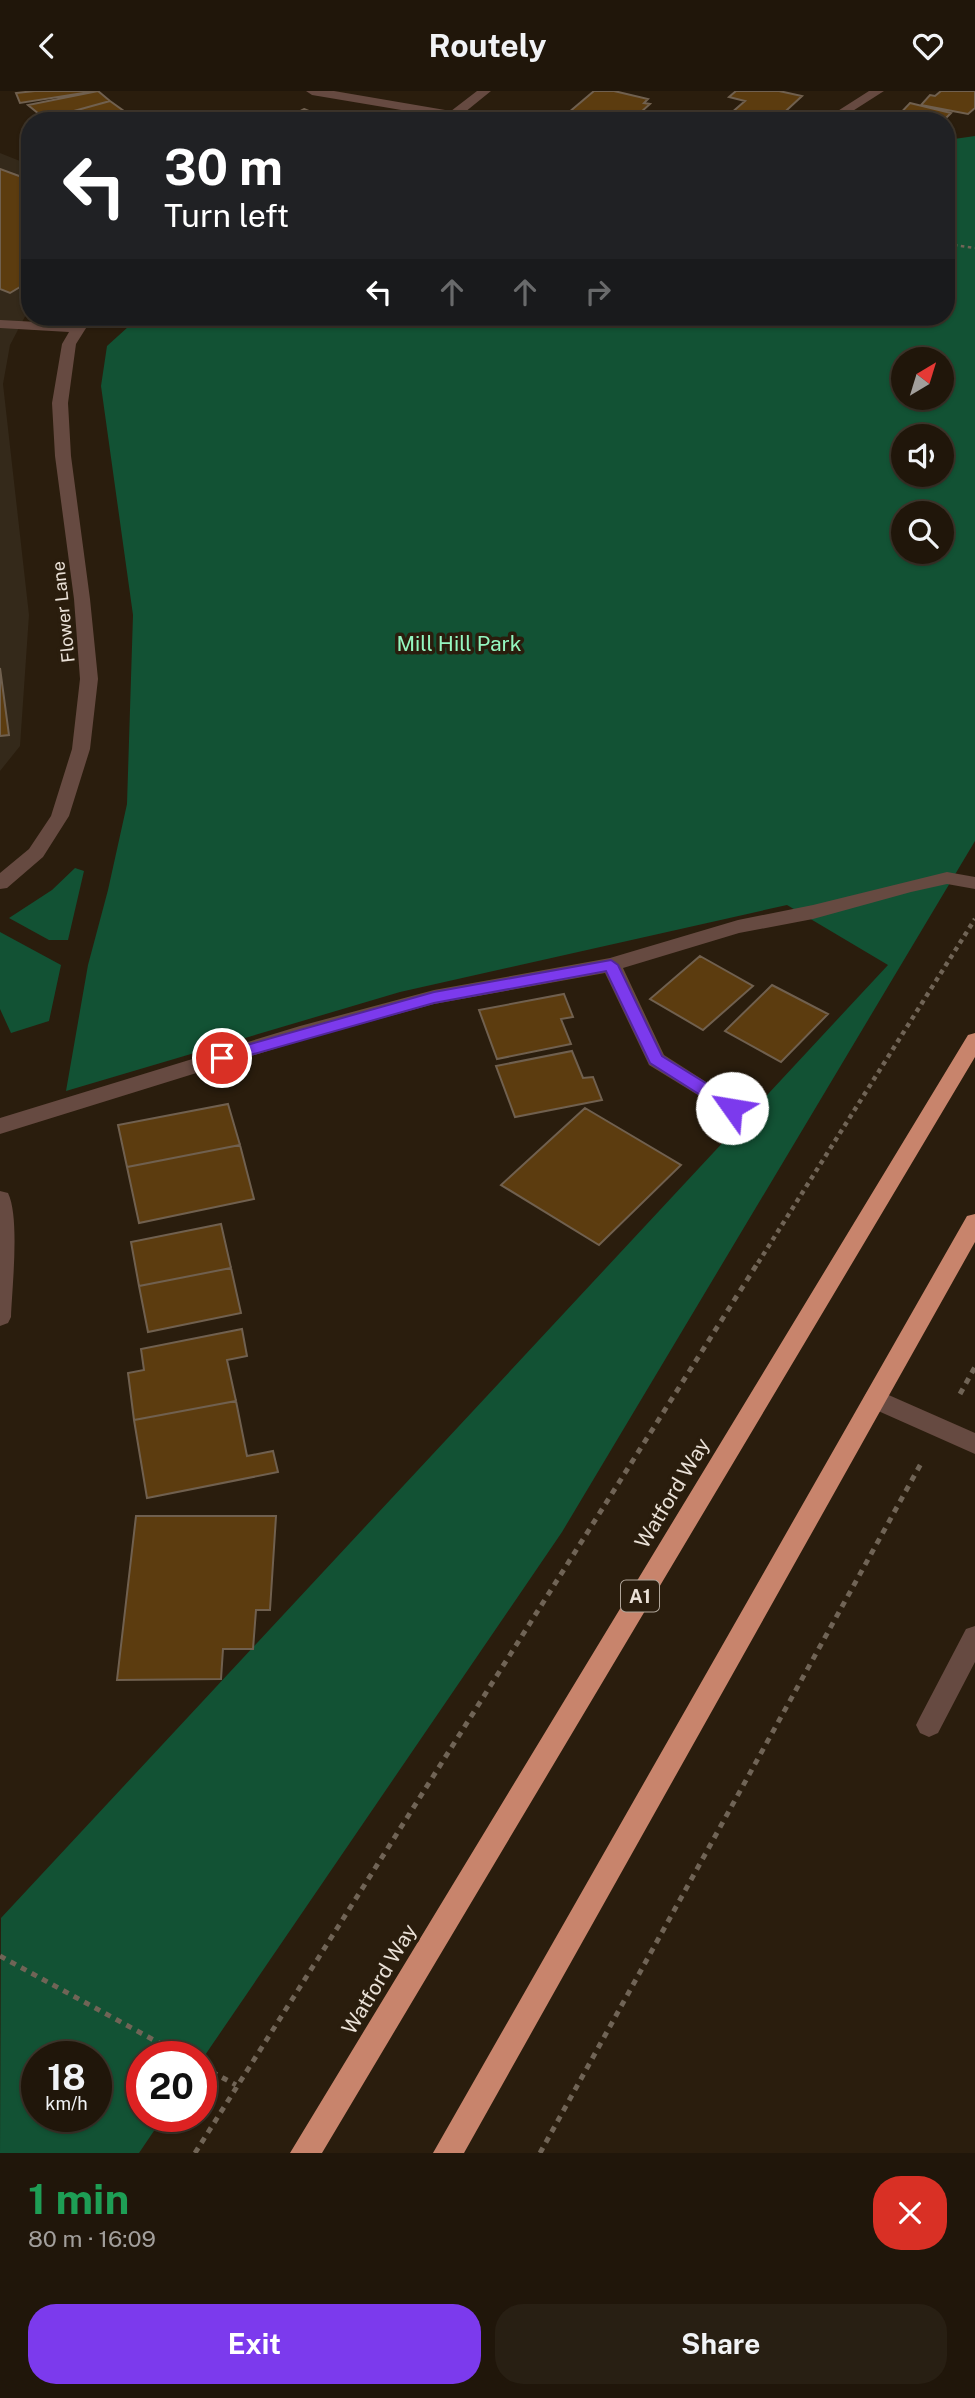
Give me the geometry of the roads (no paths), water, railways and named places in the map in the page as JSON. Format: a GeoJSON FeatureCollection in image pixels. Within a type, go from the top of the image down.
{"type":"FeatureCollection","features":[{"type":"Feature","properties":{"kind":"highway","name":"Watford Way"},"geometry":{"type":"LineString","coordinates":[[305,2153],[975,1040]]}},
{"type":"Feature","properties":{"kind":"highway"},"geometry":{"type":"LineString","coordinates":[[448,2153],[975,1222]]}},
{"type":"Feature","properties":{"kind":"street"},"geometry":{"type":"LineString","coordinates":[[312,91],[419,112]]}},
{"type":"Feature","properties":{"kind":"street"},"geometry":{"type":"LineString","coordinates":[[458,112],[485,91]]}},
{"type":"Feature","properties":{"kind":"street"},"geometry":{"type":"LineString","coordinates":[[843,112],[878,91]]}},
{"type":"Feature","properties":{"kind":"street"},"geometry":{"type":"LineString","coordinates":[[0,324],[21,324]]}},
{"type":"Feature","properties":{"kind":"street","name":"Flower Lane"},"geometry":{"type":"LineString","coordinates":[[0,883],[36,853],[60,816],[81,749],[89,679],[82,599],[63,456],[60,403],[64,367],[80,326]]}},
{"type":"Feature","properties":{"kind":"street"},"geometry":{"type":"LineString","coordinates":[[0,1126],[300,1033],[420,1001],[611,965],[738,927],[813,912],[947,878],[975,883]]}},
{"type":"Feature","properties":{"kind":"street"},"geometry":{"type":"LineString","coordinates":[[611,965],[656,1059],[732,1108]]}},
{"type":"Feature","properties":{"kind":"street"},"geometry":{"type":"LineString","coordinates":[[0,1199],[3,1229],[0,1317]]}},
{"type":"Feature","properties":{"kind":"street"},"geometry":{"type":"LineString","coordinates":[[875,1399],[975,1444]]}},
{"type":"Feature","properties":{"kind":"street"},"geometry":{"type":"LineString","coordinates":[[929,1725],[975,1637]]}},
{"type":"Feature","properties":{"kind":"park label","name":"Mill Hill Park"},"geometry":{"type":"Point","coordinates":[459,643]}}]}
